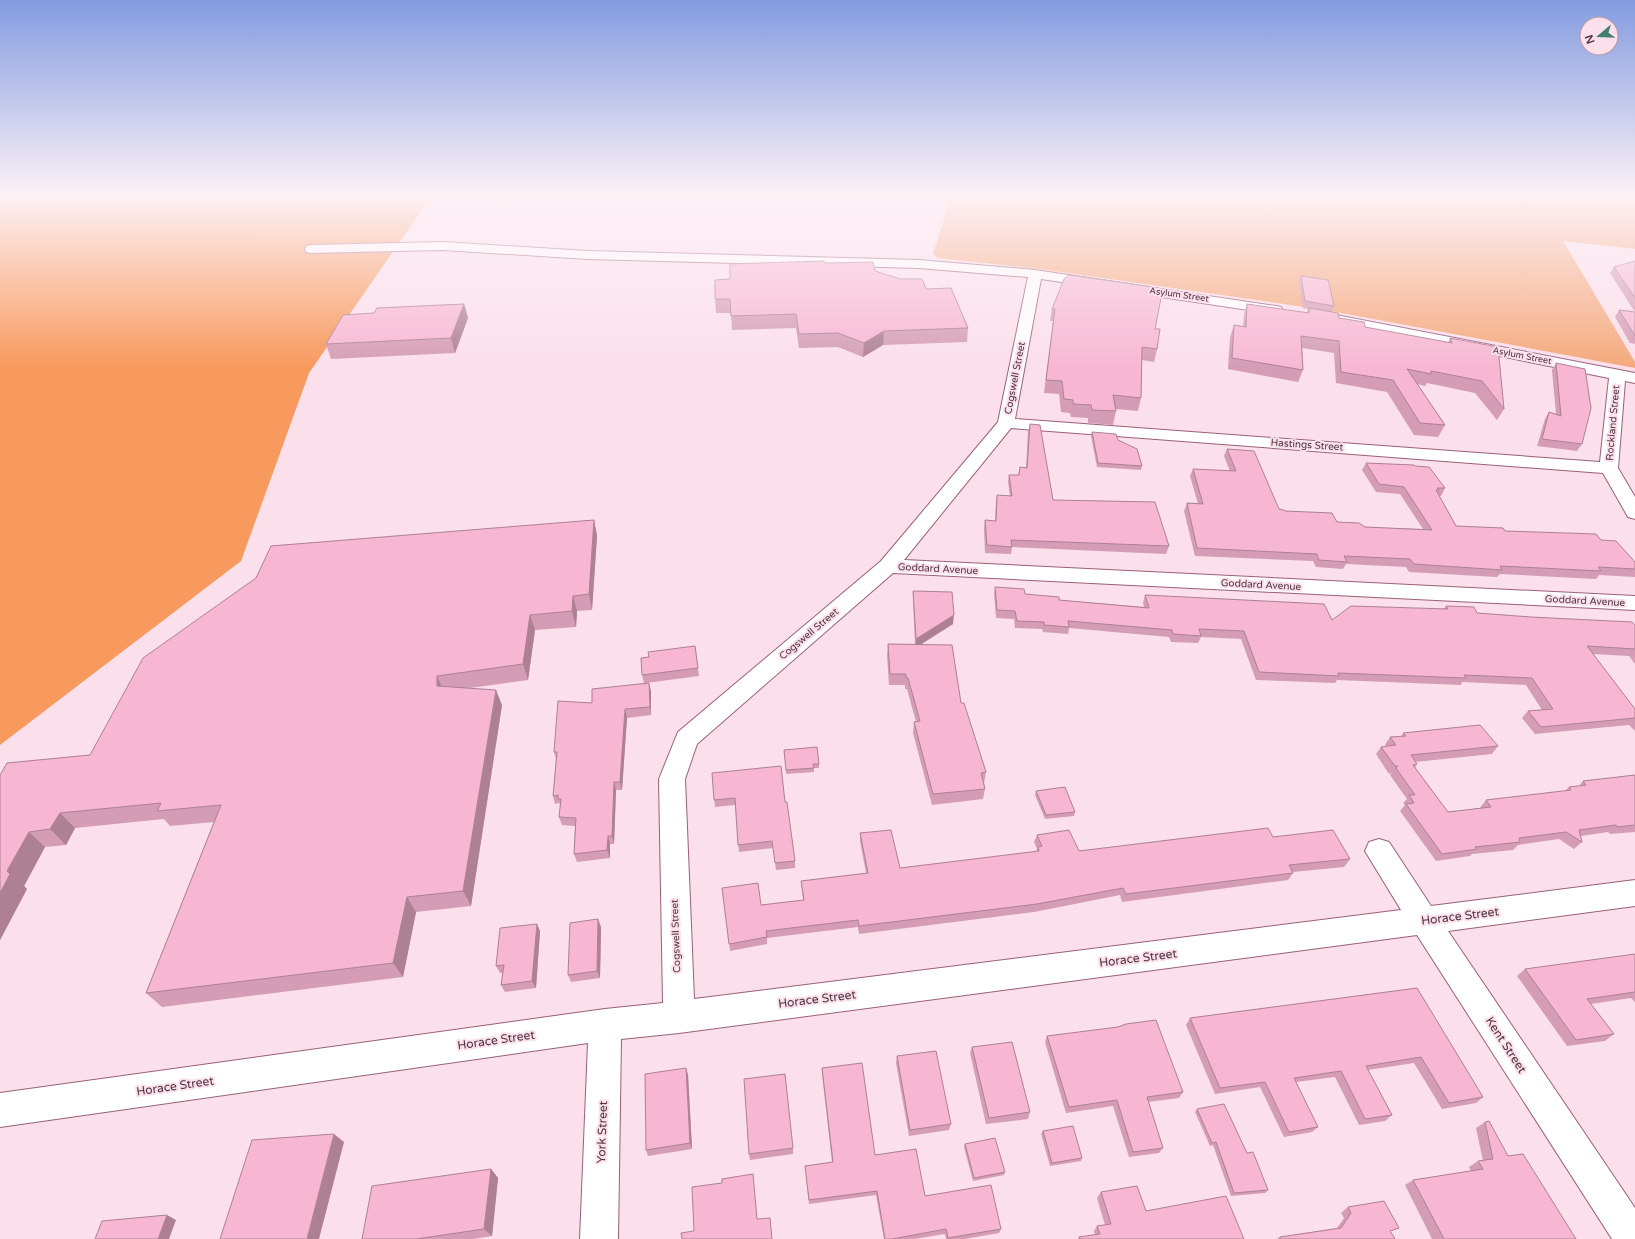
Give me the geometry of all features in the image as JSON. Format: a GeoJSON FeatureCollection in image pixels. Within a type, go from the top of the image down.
{"type":"FeatureCollection","features":[{"type":"Feature","properties":{"kind":"street","name":"Asylum Street"},"geometry":{"type":"LineString","coordinates":[[559,253],[919,264],[1035,274],[1288,311]]}},
{"type":"Feature","properties":{"kind":"street","name":"Cogswell Street"},"geometry":{"type":"LineString","coordinates":[[679,1017],[672,779],[687,739],[888,566],[1006,423],[1035,274]]}},
{"type":"Feature","properties":{"kind":"street","name":"Asylum Street"},"geometry":{"type":"LineString","coordinates":[[1325,317],[1635,378]]}},
{"type":"Feature","properties":{"kind":"street","name":"Rockland Street"},"geometry":{"type":"LineString","coordinates":[[1617,375],[1609,468],[1635,513]]}},
{"type":"Feature","properties":{"kind":"street","name":"Hastings Street"},"geometry":{"type":"LineString","coordinates":[[1006,423],[1609,468]]}},
{"type":"Feature","properties":{"kind":"street","name":"Goddard Avenue"},"geometry":{"type":"LineString","coordinates":[[888,566],[1635,603]]}},
{"type":"Feature","properties":{"kind":"street","name":"Kent Street"},"geometry":{"type":"LineString","coordinates":[[1379,851],[1634,1239]]}},
{"type":"Feature","properties":{"kind":"street","name":"Horace Street"},"geometry":{"type":"LineString","coordinates":[[0,1110],[605,1025],[679,1017],[1635,893]]}},
{"type":"Feature","properties":{"kind":"street","name":"York Street"},"geometry":{"type":"LineString","coordinates":[[599,1239],[605,1025]]}},
{"type":"Feature","properties":{"kind":"shaded area"},"geometry":{"type":"Polygon","coordinates":[[[0,253],[392,253],[309,373],[241,561],[0,745],[0,253]]]}},
{"type":"Feature","properties":{"kind":"shaded area"},"geometry":{"type":"Polygon","coordinates":[[[1570,253],[1635,362],[1635,368],[1325,310],[1047,270],[938,258],[933,254],[1570,253]]]}},
{"type":"Feature","properties":{"kind":"building"},"geometry":{"type":"Polygon","coordinates":[[[824,261],[825,263],[873,262],[875,271],[900,279],[922,279],[926,289],[951,288],[968,328],[884,331],[864,343],[838,333],[799,334],[796,314],[731,316],[730,299],[715,299],[715,280],[730,279],[730,264],[824,261]]]}},
{"type":"Feature","properties":{"kind":"building"},"geometry":{"type":"Polygon","coordinates":[[[1635,261],[1635,298],[1614,267],[1635,261]]]}},
{"type":"Feature","properties":{"kind":"building"},"geometry":{"type":"Polygon","coordinates":[[[1069,275],[1153,287],[1152,292],[1162,293],[1155,329],[1160,329],[1157,349],[1142,347],[1141,398],[1113,395],[1116,411],[1092,410],[1091,405],[1073,404],[1073,400],[1064,399],[1062,381],[1046,380],[1055,309],[1052,309],[1064,279],[1069,275]]]}},
{"type":"Feature","properties":{"kind":"building"},"geometry":{"type":"Polygon","coordinates":[[[1301,276],[1328,280],[1334,306],[1305,301],[1301,276]]]}},
{"type":"Feature","properties":{"kind":"building"},"geometry":{"type":"Polygon","coordinates":[[[464,304],[451,338],[326,344],[343,315],[374,313],[377,308],[464,304]]]}},
{"type":"Feature","properties":{"kind":"building"},"geometry":{"type":"Polygon","coordinates":[[[1247,304],[1309,313],[1309,308],[1338,313],[1339,318],[1364,322],[1365,327],[1452,343],[1450,338],[1498,347],[1504,409],[1482,381],[1431,371],[1431,374],[1407,369],[1445,425],[1420,423],[1393,380],[1341,372],[1339,341],[1301,336],[1303,370],[1232,358],[1234,325],[1246,327],[1247,304]]]}},
{"type":"Feature","properties":{"kind":"building"},"geometry":{"type":"Polygon","coordinates":[[[1619,310],[1635,312],[1635,336],[1619,310]]]}},
{"type":"Feature","properties":{"kind":"building"},"geometry":{"type":"Polygon","coordinates":[[[1556,363],[1585,369],[1591,408],[1582,444],[1542,439],[1549,412],[1561,416],[1556,363]]]}},
{"type":"Feature","properties":{"kind":"building"},"geometry":{"type":"Polygon","coordinates":[[[1030,424],[1040,425],[1053,500],[1155,502],[1169,546],[1011,540],[1012,547],[987,545],[985,520],[996,521],[997,495],[1012,496],[1009,475],[1019,475],[1020,467],[1027,468],[1030,424]]]}},
{"type":"Feature","properties":{"kind":"building"},"geometry":{"type":"Polygon","coordinates":[[[1092,432],[1116,434],[1118,440],[1137,449],[1142,466],[1098,463],[1092,432]]]}},
{"type":"Feature","properties":{"kind":"building"},"geometry":{"type":"Polygon","coordinates":[[[1227,449],[1254,451],[1279,509],[1285,511],[1332,513],[1337,522],[1359,523],[1365,527],[1432,530],[1404,487],[1379,484],[1366,463],[1429,467],[1445,488],[1437,488],[1439,490],[1436,490],[1456,526],[1503,528],[1505,531],[1596,534],[1601,540],[1616,541],[1635,562],[1635,569],[1598,567],[1601,571],[1500,566],[1502,570],[1414,564],[1410,559],[1344,556],[1347,562],[1319,560],[1317,554],[1197,548],[1187,503],[1203,504],[1193,469],[1236,471],[1227,449]]]}},
{"type":"Feature","properties":{"kind":"building"},"geometry":{"type":"Polygon","coordinates":[[[594,520],[589,594],[573,596],[572,611],[530,615],[523,664],[437,676],[437,686],[496,690],[463,891],[407,897],[393,963],[146,993],[221,805],[157,811],[161,803],[60,813],[50,829],[29,832],[7,871],[10,874],[0,893],[0,775],[7,763],[90,755],[143,658],[256,578],[271,546],[594,520]]]}},
{"type":"Feature","properties":{"kind":"building"},"geometry":{"type":"Polygon","coordinates":[[[995,587],[1024,589],[1025,594],[1059,597],[1059,600],[1149,608],[1145,595],[1324,604],[1332,620],[1351,606],[1448,609],[1446,606],[1474,607],[1477,613],[1632,622],[1635,625],[1635,649],[1587,646],[1635,709],[1635,718],[1541,727],[1528,711],[1553,709],[1532,678],[1464,675],[1466,678],[1338,673],[1339,676],[1259,672],[1244,631],[1199,629],[1201,636],[1173,634],[1172,630],[1068,621],[1069,627],[1044,625],[1044,622],[1017,621],[1015,611],[997,610],[995,587]]]}},
{"type":"Feature","properties":{"kind":"building"},"geometry":{"type":"Polygon","coordinates":[[[913,591],[952,592],[954,615],[916,639],[913,591]]]}},
{"type":"Feature","properties":{"kind":"building"},"geometry":{"type":"Polygon","coordinates":[[[888,644],[952,645],[961,703],[964,703],[986,772],[981,773],[985,789],[933,794],[914,722],[920,721],[908,678],[906,678],[906,674],[890,674],[888,644]]]}},
{"type":"Feature","properties":{"kind":"building"},"geometry":{"type":"Polygon","coordinates":[[[695,646],[698,668],[642,675],[641,658],[649,657],[648,652],[695,646]]]}},
{"type":"Feature","properties":{"kind":"building"},"geometry":{"type":"Polygon","coordinates":[[[649,683],[650,707],[625,709],[620,782],[614,782],[612,836],[608,836],[607,850],[574,854],[576,818],[559,817],[561,799],[558,799],[558,795],[553,796],[557,752],[554,752],[558,701],[592,703],[592,689],[649,683]]]}},
{"type":"Feature","properties":{"kind":"building"},"geometry":{"type":"Polygon","coordinates":[[[1480,725],[1498,746],[1411,755],[1417,764],[1413,765],[1448,812],[1491,807],[1486,800],[1571,790],[1569,787],[1586,785],[1583,781],[1635,775],[1635,825],[1617,827],[1616,825],[1579,830],[1582,842],[1566,832],[1519,838],[1520,842],[1475,847],[1477,849],[1442,854],[1406,804],[1414,803],[1409,795],[1415,795],[1396,768],[1398,766],[1395,766],[1381,747],[1396,745],[1390,737],[1406,736],[1403,733],[1480,725]]]}},
{"type":"Feature","properties":{"kind":"building"},"geometry":{"type":"Polygon","coordinates":[[[817,747],[819,764],[813,764],[814,768],[786,770],[784,750],[817,747]]]}},
{"type":"Feature","properties":{"kind":"building"},"geometry":{"type":"Polygon","coordinates":[[[781,766],[785,802],[787,802],[795,861],[775,863],[772,841],[738,845],[735,798],[714,800],[712,773],[781,766]]]}},
{"type":"Feature","properties":{"kind":"building"},"geometry":{"type":"Polygon","coordinates":[[[1065,787],[1075,812],[1046,815],[1036,791],[1065,787]]]}},
{"type":"Feature","properties":{"kind":"building"},"geometry":{"type":"Polygon","coordinates":[[[1268,828],[1273,837],[1333,830],[1350,859],[1289,865],[1293,873],[1126,894],[1123,888],[1037,904],[859,926],[858,920],[766,931],[767,937],[729,944],[722,888],[758,883],[761,905],[804,900],[801,881],[868,873],[860,833],[891,830],[900,868],[1039,851],[1038,847],[1042,846],[1037,835],[1069,830],[1079,851],[1268,828]]]}},
{"type":"Feature","properties":{"kind":"building"},"geometry":{"type":"Polygon","coordinates":[[[598,919],[597,971],[568,975],[570,923],[598,919]]]}},
{"type":"Feature","properties":{"kind":"building"},"geometry":{"type":"Polygon","coordinates":[[[537,924],[532,981],[501,985],[504,965],[496,966],[500,928],[537,924]]]}},
{"type":"Feature","properties":{"kind":"building"},"geometry":{"type":"Polygon","coordinates":[[[1635,954],[1635,992],[1587,999],[1614,1034],[1576,1040],[1525,969],[1635,954]]]}},
{"type":"Feature","properties":{"kind":"building"},"geometry":{"type":"Polygon","coordinates":[[[1417,988],[1483,1097],[1449,1103],[1421,1057],[1366,1066],[1392,1115],[1365,1119],[1341,1071],[1294,1078],[1318,1127],[1289,1132],[1265,1082],[1220,1088],[1190,1018],[1417,988]]]}},
{"type":"Feature","properties":{"kind":"building"},"geometry":{"type":"Polygon","coordinates":[[[1156,1020],[1183,1092],[1147,1097],[1163,1148],[1133,1152],[1117,1100],[1069,1107],[1047,1036],[1118,1027],[1126,1024],[1156,1020]]]}},
{"type":"Feature","properties":{"kind":"building"},"geometry":{"type":"Polygon","coordinates":[[[1012,1042],[1030,1112],[989,1118],[972,1047],[1012,1042]]]}},
{"type":"Feature","properties":{"kind":"building"},"geometry":{"type":"Polygon","coordinates":[[[936,1051],[951,1124],[910,1130],[897,1056],[936,1051]]]}},
{"type":"Feature","properties":{"kind":"building"},"geometry":{"type":"Polygon","coordinates":[[[862,1063],[875,1155],[916,1149],[925,1196],[991,1185],[1001,1229],[948,1238],[946,1229],[885,1239],[877,1191],[809,1200],[805,1166],[833,1162],[822,1068],[862,1063]]]}},
{"type":"Feature","properties":{"kind":"building"},"geometry":{"type":"Polygon","coordinates":[[[686,1068],[690,1143],[646,1150],[645,1074],[686,1068]]]}},
{"type":"Feature","properties":{"kind":"building"},"geometry":{"type":"Polygon","coordinates":[[[785,1074],[793,1148],[749,1154],[744,1079],[785,1074]]]}},
{"type":"Feature","properties":{"kind":"building"},"geometry":{"type":"Polygon","coordinates":[[[1224,1104],[1247,1153],[1253,1152],[1268,1190],[1234,1193],[1216,1142],[1212,1143],[1197,1109],[1224,1104]]]}},
{"type":"Feature","properties":{"kind":"building"},"geometry":{"type":"Polygon","coordinates":[[[1489,1121],[1508,1156],[1523,1154],[1576,1239],[1444,1239],[1413,1180],[1483,1169],[1478,1161],[1493,1159],[1485,1122],[1489,1121]]]}},
{"type":"Feature","properties":{"kind":"building"},"geometry":{"type":"Polygon","coordinates":[[[1073,1126],[1082,1158],[1052,1163],[1043,1131],[1073,1126]]]}},
{"type":"Feature","properties":{"kind":"building"},"geometry":{"type":"Polygon","coordinates":[[[334,1134],[307,1239],[220,1239],[252,1140],[334,1134]]]}},
{"type":"Feature","properties":{"kind":"building"},"geometry":{"type":"Polygon","coordinates":[[[995,1138],[1005,1172],[974,1178],[965,1144],[995,1138]]]}},
{"type":"Feature","properties":{"kind":"building"},"geometry":{"type":"Polygon","coordinates":[[[491,1169],[484,1229],[416,1239],[362,1239],[372,1186],[491,1169]]]}},
{"type":"Feature","properties":{"kind":"building"},"geometry":{"type":"Polygon","coordinates":[[[753,1174],[757,1219],[770,1218],[772,1239],[682,1239],[681,1233],[694,1231],[692,1187],[722,1183],[722,1179],[753,1174]]]}},
{"type":"Feature","properties":{"kind":"building"},"geometry":{"type":"Polygon","coordinates":[[[1137,1186],[1146,1211],[1226,1196],[1244,1239],[1080,1239],[1079,1237],[1100,1234],[1097,1226],[1111,1224],[1101,1192],[1137,1186]]]}},
{"type":"Feature","properties":{"kind":"building"},"geometry":{"type":"Polygon","coordinates":[[[1384,1201],[1399,1228],[1390,1231],[1395,1239],[1280,1239],[1280,1237],[1341,1228],[1351,1213],[1348,1207],[1384,1201]]]}},
{"type":"Feature","properties":{"kind":"building"},"geometry":{"type":"Polygon","coordinates":[[[167,1215],[158,1239],[95,1239],[102,1221],[167,1215]]]}}]}
